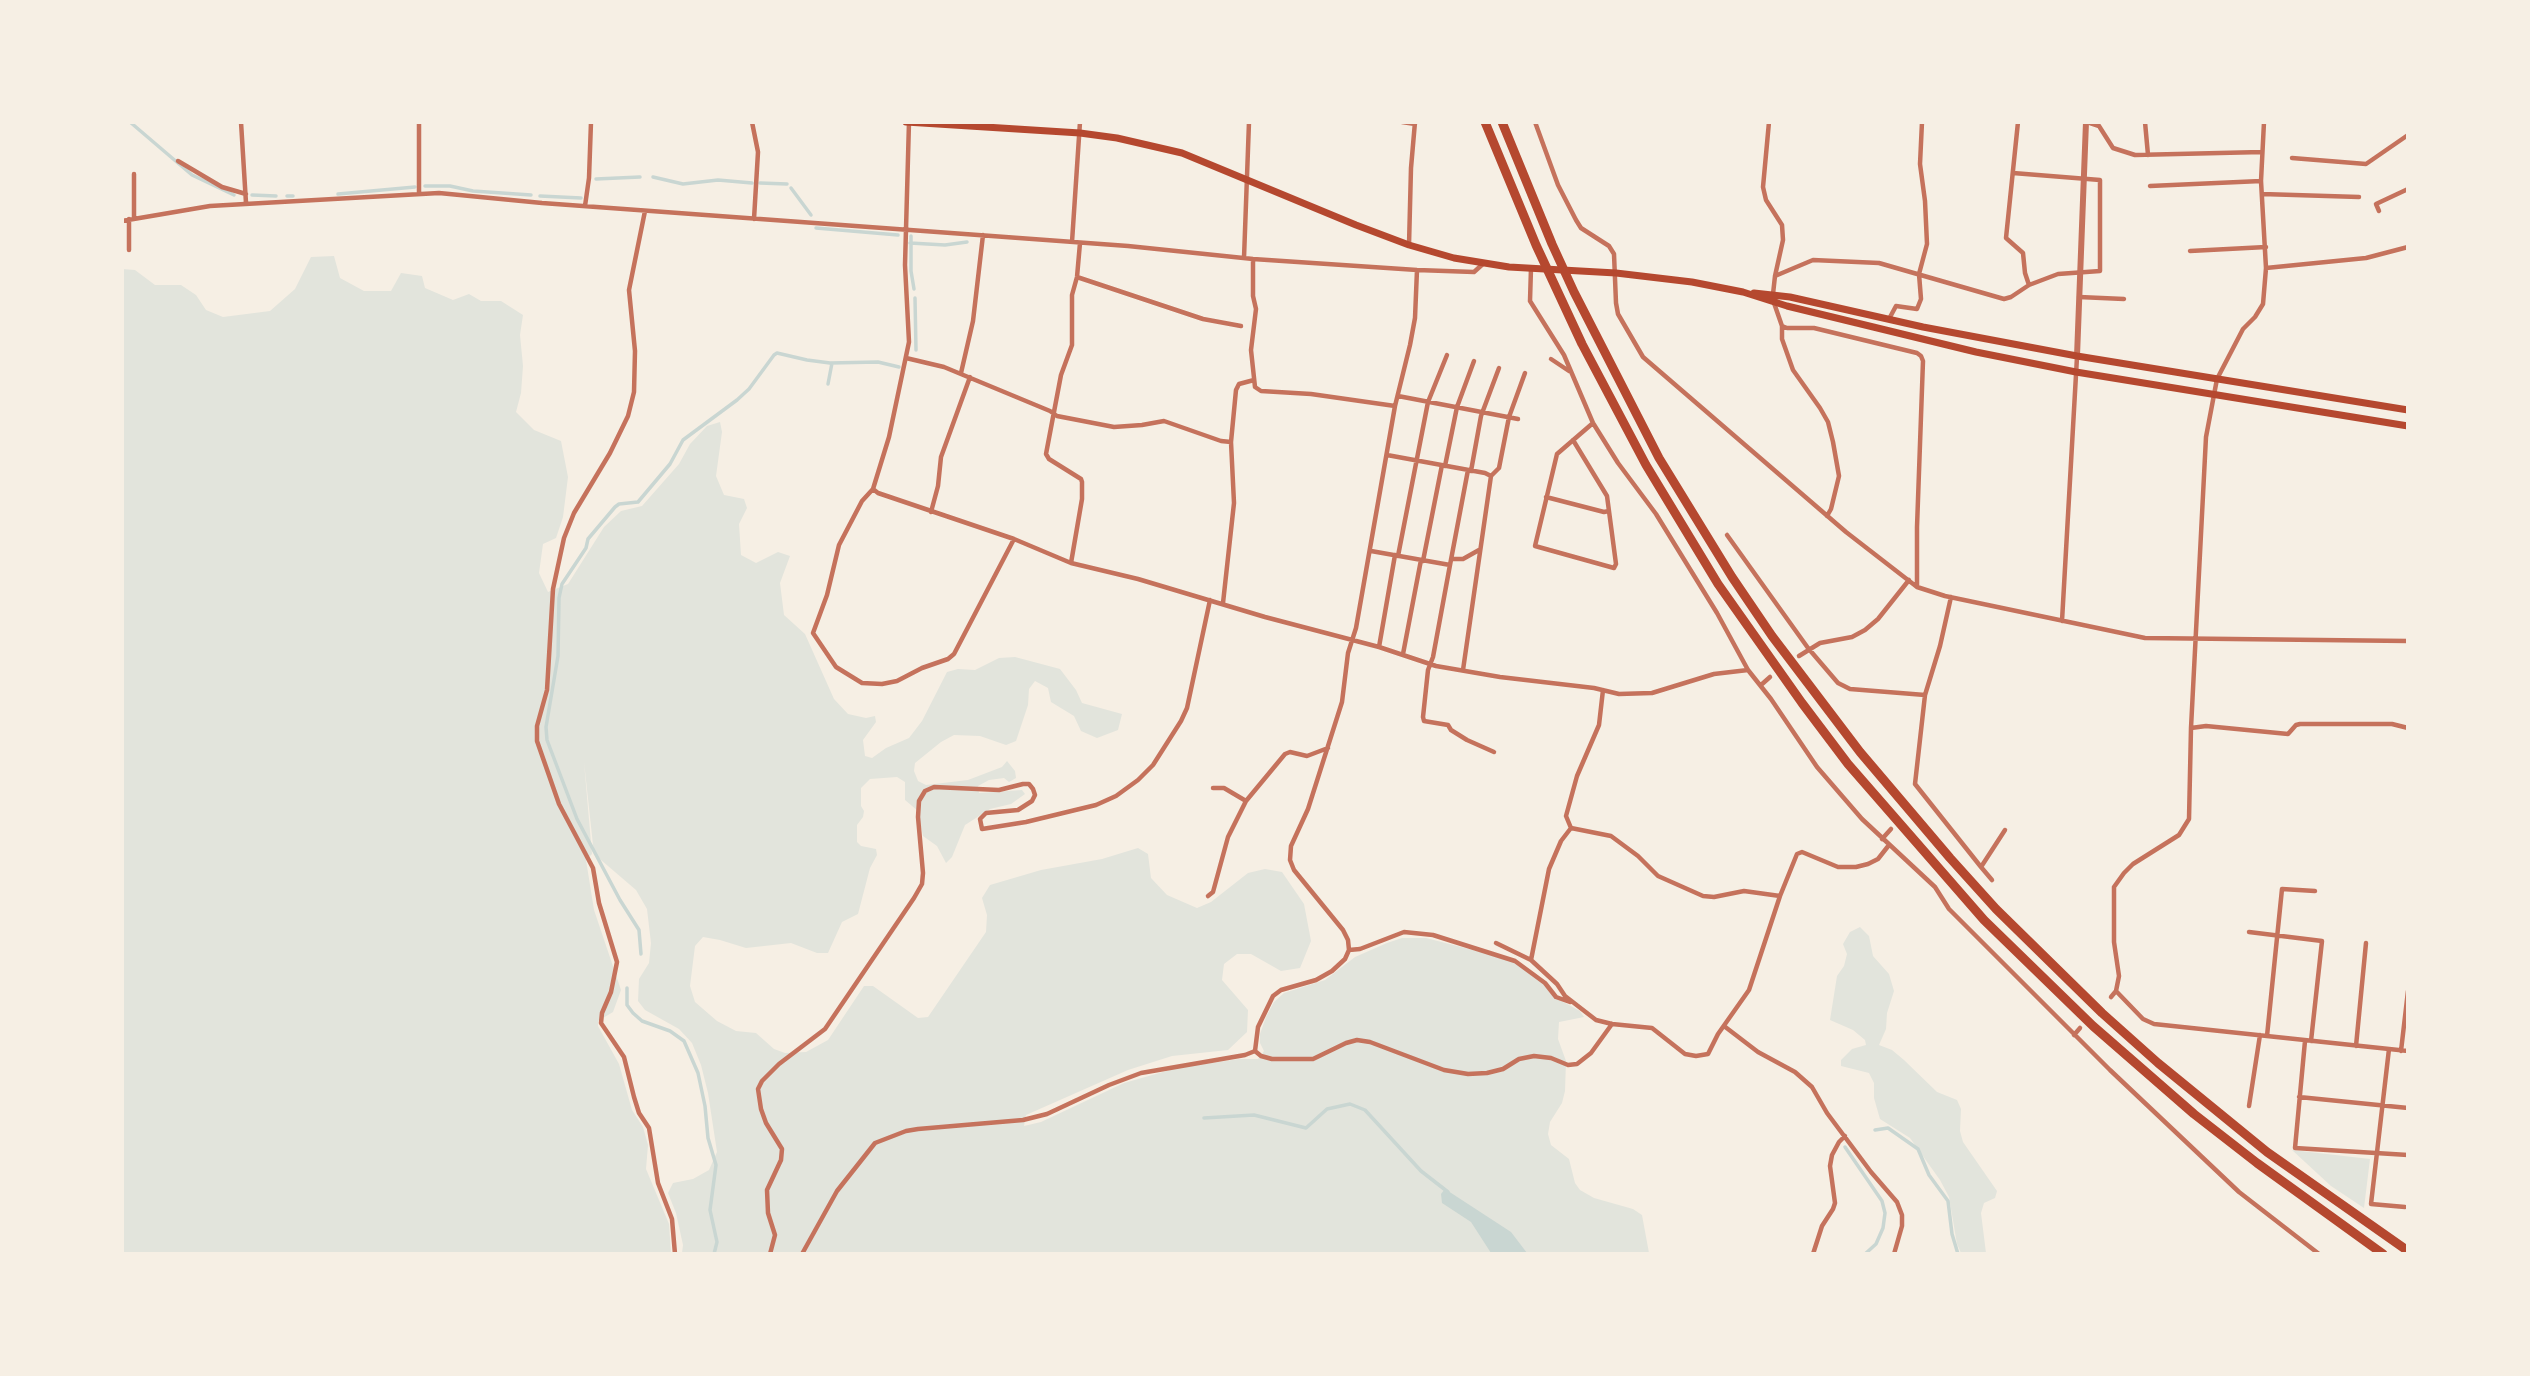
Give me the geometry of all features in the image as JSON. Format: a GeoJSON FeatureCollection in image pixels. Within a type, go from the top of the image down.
{"type":"FeatureCollection","features":[{"type":"Feature","properties":{"kind":"highway"},"geometry":{"type":"LineString","coordinates":[[1485,122],[1536,245],[1582,345],[1633,441],[1718,584],[1802,703],[1892,816],[1993,928],[2046,981],[2142,1070],[2257,1163],[2383,1254]]}},
{"type":"Feature","properties":{"kind":"highway"},"geometry":{"type":"LineString","coordinates":[[1502,122],[1574,292],[1659,458],[1732,577],[1772,636],[1846,733],[1950,858],[2049,962],[2158,1062],[2267,1152],[2407,1251]]}},
{"type":"Feature","properties":{"kind":"main road"},"geometry":{"type":"LineString","coordinates":[[908,123],[1080,133],[1117,138],[1182,153],[1409,245],[1454,258],[1531,268],[1616,273],[1692,282],[2077,356],[2407,410]]}},
{"type":"Feature","properties":{"kind":"main road"},"geometry":{"type":"LineString","coordinates":[[1774,298],[1976,352],[2076,372],[2407,426]]}},
{"type":"Feature","properties":{"kind":"street"},"geometry":{"type":"LineString","coordinates":[[241,122],[246,204]]}},
{"type":"Feature","properties":{"kind":"street"},"geometry":{"type":"LineString","coordinates":[[419,122],[419,194]]}},
{"type":"Feature","properties":{"kind":"street"},"geometry":{"type":"LineString","coordinates":[[585,206],[592,122]]}},
{"type":"Feature","properties":{"kind":"street"},"geometry":{"type":"LineString","coordinates":[[752,122],[758,152],[754,219]]}},
{"type":"Feature","properties":{"kind":"street"},"geometry":{"type":"LineString","coordinates":[[1073,242],[1080,122]]}},
{"type":"Feature","properties":{"kind":"street"},"geometry":{"type":"LineString","coordinates":[[1244,258],[1249,122]]}},
{"type":"Feature","properties":{"kind":"street"},"geometry":{"type":"LineString","coordinates":[[1402,122],[1415,123],[1410,168],[1409,245]]}},
{"type":"Feature","properties":{"kind":"street"},"geometry":{"type":"LineString","coordinates":[[1535,122],[1558,185],[1576,220],[1581,228],[1609,246],[1615,254],[1616,303],[1619,314],[1643,357],[1827,516],[1917,587],[1951,597],[2145,638],[2407,641]]}},
{"type":"Feature","properties":{"kind":"street"},"geometry":{"type":"LineString","coordinates":[[1769,122],[1763,187],[1766,200],[1782,225],[1783,240],[1775,276],[1774,298],[1782,326],[1782,339],[1793,369],[1828,422],[1833,442],[1839,476],[1832,509],[1827,516]]}},
{"type":"Feature","properties":{"kind":"street"},"geometry":{"type":"LineString","coordinates":[[1889,319],[1896,306],[1917,309],[1921,299],[1919,274],[1927,244],[1920,164],[1922,122]]}},
{"type":"Feature","properties":{"kind":"street"},"geometry":{"type":"LineString","coordinates":[[2018,122],[2006,238],[2023,253],[2029,285]]}},
{"type":"Feature","properties":{"kind":"street"},"geometry":{"type":"LineString","coordinates":[[2145,122],[2148,155]]}},
{"type":"Feature","properties":{"kind":"street"},"geometry":{"type":"LineString","coordinates":[[2111,997],[2116,991],[2119,976],[2114,942],[2114,887],[2133,864],[2179,835],[2189,819],[2206,438],[2217,379],[2243,329],[2255,317],[2263,303],[2266,268],[2261,181],[2264,122]]}},
{"type":"Feature","properties":{"kind":"street"},"geometry":{"type":"LineString","coordinates":[[908,123],[905,265],[909,342],[889,437],[873,489],[862,501],[839,545],[827,595],[813,633],[836,667],[862,683],[882,684],[897,681],[948,659],[954,654],[1014,539]]}},
{"type":"Feature","properties":{"kind":"street"},"geometry":{"type":"LineString","coordinates":[[2062,621],[2088,123],[2099,126],[2108,142],[2118,151],[2135,155],[2262,152]]}},
{"type":"Feature","properties":{"kind":"street"},"geometry":{"type":"LineString","coordinates":[[2292,158],[2367,164],[2407,135]]}},
{"type":"Feature","properties":{"kind":"street"},"geometry":{"type":"LineString","coordinates":[[178,161],[222,187],[246,194]]}},
{"type":"Feature","properties":{"kind":"street"},"geometry":{"type":"LineString","coordinates":[[1775,276],[1813,260],[1879,263],[2000,299],[2011,298],[2029,285],[2058,274],[2100,271],[2100,180],[2013,173]]}},
{"type":"Feature","properties":{"kind":"street"},"geometry":{"type":"LineString","coordinates":[[130,250],[134,174]]}},
{"type":"Feature","properties":{"kind":"street"},"geometry":{"type":"LineString","coordinates":[[2150,186],[2261,181]]}},
{"type":"Feature","properties":{"kind":"street"},"geometry":{"type":"LineString","coordinates":[[2379,211],[2376,204],[2407,188]]}},
{"type":"Feature","properties":{"kind":"street"},"geometry":{"type":"LineString","coordinates":[[122,220],[172,211],[246,204],[456,194],[645,211],[1073,242],[1253,259],[1474,272],[1484,263]]}},
{"type":"Feature","properties":{"kind":"street"},"geometry":{"type":"LineString","coordinates":[[2262,194],[2359,197]]}},
{"type":"Feature","properties":{"kind":"street"},"geometry":{"type":"LineString","coordinates":[[645,211],[629,290],[635,351],[635,392],[628,416],[610,453],[574,513],[564,538],[553,590],[547,690],[537,726],[537,741],[559,804],[593,869],[599,903],[617,962],[611,992],[601,1013],[601,1023],[624,1057],[639,1113],[649,1128],[658,1183],[672,1219],[675,1254]]}},
{"type":"Feature","properties":{"kind":"street"},"geometry":{"type":"LineString","coordinates":[[961,373],[973,321],[983,235]]}},
{"type":"Feature","properties":{"kind":"street"},"geometry":{"type":"LineString","coordinates":[[1071,563],[1082,499],[1082,482],[1049,459],[1046,454],[1061,375],[1072,345],[1072,295],[1080,243]]}},
{"type":"Feature","properties":{"kind":"street"},"geometry":{"type":"LineString","coordinates":[[2190,251],[2266,247]]}},
{"type":"Feature","properties":{"kind":"street"},"geometry":{"type":"LineString","coordinates":[[2266,268],[2366,258],[2407,247]]}},
{"type":"Feature","properties":{"kind":"street"},"geometry":{"type":"LineString","coordinates":[[1253,259],[1253,296],[1256,309],[1252,341],[1255,387],[1261,391],[1311,394],[1395,406]]}},
{"type":"Feature","properties":{"kind":"street"},"geometry":{"type":"LineString","coordinates":[[1531,268],[1530,301],[1564,355],[1593,423],[1618,463],[1656,514],[1717,613],[1748,670],[1817,766],[1882,839],[1935,887],[1950,909],[2074,1035],[2210,1167],[2319,1254]]}},
{"type":"Feature","properties":{"kind":"street"},"geometry":{"type":"LineString","coordinates":[[1255,1051],[1258,1027],[1273,996],[1281,990],[1316,980],[1332,971],[1345,959],[1349,950],[1343,930],[1294,870],[1290,860],[1295,834],[1308,809],[1342,702],[1395,406],[1415,317],[1417,270]]}},
{"type":"Feature","properties":{"kind":"street"},"geometry":{"type":"LineString","coordinates":[[1077,276],[1203,319],[1241,326]]}},
{"type":"Feature","properties":{"kind":"street"},"geometry":{"type":"LineString","coordinates":[[2079,297],[2124,299]]}},
{"type":"Feature","properties":{"kind":"street"},"geometry":{"type":"LineString","coordinates":[[1782,326],[1814,328],[1921,356],[1917,587]]}},
{"type":"Feature","properties":{"kind":"street"},"geometry":{"type":"LineString","coordinates":[[1379,647],[1429,402],[1447,355]]}},
{"type":"Feature","properties":{"kind":"street"},"geometry":{"type":"LineString","coordinates":[[906,358],[961,373],[1053,414],[1114,427],[1164,421],[1221,442],[1230,442]]}},
{"type":"Feature","properties":{"kind":"street"},"geometry":{"type":"LineString","coordinates":[[1551,359],[1569,372]]}},
{"type":"Feature","properties":{"kind":"street"},"geometry":{"type":"LineString","coordinates":[[1403,654],[1457,407],[1474,361]]}},
{"type":"Feature","properties":{"kind":"street"},"geometry":{"type":"LineString","coordinates":[[1494,752],[1467,740],[1448,725],[1424,721],[1423,717],[1429,664],[1470,470],[1483,412],[1499,368]]}},
{"type":"Feature","properties":{"kind":"street"},"geometry":{"type":"LineString","coordinates":[[1464,670],[1491,476],[1499,468],[1508,417],[1525,373]]}},
{"type":"Feature","properties":{"kind":"street"},"geometry":{"type":"LineString","coordinates":[[931,512],[938,486],[940,457],[970,377]]}},
{"type":"Feature","properties":{"kind":"street"},"geometry":{"type":"LineString","coordinates":[[1223,603],[1234,503],[1230,442],[1236,390],[1239,384],[1254,380]]}},
{"type":"Feature","properties":{"kind":"street"},"geometry":{"type":"LineString","coordinates":[[1398,396],[1518,419]]}},
{"type":"Feature","properties":{"kind":"street"},"geometry":{"type":"LineString","coordinates":[[1573,440],[1607,496],[1616,564],[1614,568],[1535,546],[1557,454],[1573,440],[1593,423]]}},
{"type":"Feature","properties":{"kind":"street"},"geometry":{"type":"LineString","coordinates":[[1387,454],[1491,476]]}},
{"type":"Feature","properties":{"kind":"street"},"geometry":{"type":"LineString","coordinates":[[873,489],[896,501],[1014,539],[1071,563],[1352,639],[1429,664],[1619,694],[1652,694],[1714,674],[1748,670]]}},
{"type":"Feature","properties":{"kind":"street"},"geometry":{"type":"LineString","coordinates":[[1546,497],[1609,511]]}},
{"type":"Feature","properties":{"kind":"street"},"geometry":{"type":"LineString","coordinates":[[1727,535],[1808,648],[1838,683],[1850,689],[1925,695]]}},
{"type":"Feature","properties":{"kind":"street"},"geometry":{"type":"LineString","coordinates":[[1371,551],[1450,562],[1480,550]]}},
{"type":"Feature","properties":{"kind":"street"},"geometry":{"type":"LineString","coordinates":[[1799,656],[1820,643],[1852,637],[1866,630],[1909,580]]}},
{"type":"Feature","properties":{"kind":"street"},"geometry":{"type":"LineString","coordinates":[[1912,797],[1916,789],[1925,695],[1951,597]]}},
{"type":"Feature","properties":{"kind":"street"},"geometry":{"type":"LineString","coordinates":[[770,1254],[775,1235],[768,1213],[767,1190],[781,1160],[782,1149],[766,1123],[758,1089],[779,1064],[825,1029],[918,891],[923,873],[919,801],[925,791],[945,787],[999,790],[1029,784],[1035,795],[1032,801],[1018,810],[986,813],[980,819],[982,829],[1096,805],[1116,796],[1153,765],[1181,721],[1187,708],[1210,600]]}},
{"type":"Feature","properties":{"kind":"street"},"geometry":{"type":"LineString","coordinates":[[1761,685],[1770,677]]}},
{"type":"Feature","properties":{"kind":"street"},"geometry":{"type":"LineString","coordinates":[[1571,828],[1566,816],[1577,776],[1599,725],[1603,690]]}},
{"type":"Feature","properties":{"kind":"street"},"geometry":{"type":"LineString","coordinates":[[2191,728],[2206,726],[2288,734],[2300,724],[2392,724],[2407,728]]}},
{"type":"Feature","properties":{"kind":"street"},"geometry":{"type":"LineString","coordinates":[[1208,896],[1213,892],[1228,837],[1246,801],[1285,754],[1290,752],[1307,756],[1329,748]]}},
{"type":"Feature","properties":{"kind":"street"},"geometry":{"type":"LineString","coordinates":[[1213,788],[1224,788],[1246,801]]}},
{"type":"Feature","properties":{"kind":"street"},"geometry":{"type":"LineString","coordinates":[[1916,789],[1927,798],[1992,880]]}},
{"type":"Feature","properties":{"kind":"street"},"geometry":{"type":"LineString","coordinates":[[1571,828],[1611,836],[1638,856],[1658,876],[1703,896],[1714,898],[1744,891],[1780,895]]}},
{"type":"Feature","properties":{"kind":"street"},"geometry":{"type":"LineString","coordinates":[[1531,960],[1549,869],[1561,841],[1571,828]]}},
{"type":"Feature","properties":{"kind":"street"},"geometry":{"type":"LineString","coordinates":[[1882,839],[1891,829]]}},
{"type":"Feature","properties":{"kind":"street"},"geometry":{"type":"LineString","coordinates":[[1981,867],[2005,830]]}},
{"type":"Feature","properties":{"kind":"street"},"geometry":{"type":"LineString","coordinates":[[1496,943],[1531,960],[1572,1002],[1596,1020],[1652,1028],[1685,1054],[1708,1054],[1749,990],[1780,895],[1797,854],[1802,852],[1838,867],[1856,867],[1878,859],[1889,845]]}},
{"type":"Feature","properties":{"kind":"street"},"geometry":{"type":"LineString","coordinates":[[2267,1036],[2282,888],[2315,891]]}},
{"type":"Feature","properties":{"kind":"street"},"geometry":{"type":"LineString","coordinates":[[1349,950],[1360,949],[1404,932],[1433,934],[1515,961],[1545,983],[1556,997],[1572,1002]]}},
{"type":"Feature","properties":{"kind":"street"},"geometry":{"type":"LineString","coordinates":[[2249,932],[2322,941],[2299,1097],[2295,1148],[2407,1155]]}},
{"type":"Feature","properties":{"kind":"street"},"geometry":{"type":"LineString","coordinates":[[2356,1046],[2367,943]]}},
{"type":"Feature","properties":{"kind":"street"},"geometry":{"type":"LineString","coordinates":[[2116,991],[2143,1018],[2154,1024],[2404,1051],[2407,991]]}},
{"type":"Feature","properties":{"kind":"street"},"geometry":{"type":"LineString","coordinates":[[1255,1051],[1272,1059],[1313,1059],[1357,1040],[1370,1042],[1444,1070],[1468,1074],[1487,1073],[1503,1069],[1519,1059],[1534,1056],[1551,1058],[1568,1065],[1577,1063],[1591,1053],[1612,1024]]}},
{"type":"Feature","properties":{"kind":"street"},"geometry":{"type":"LineString","coordinates":[[1724,1026],[1758,1052],[1808,1082],[1827,1113],[1897,1202],[1902,1215],[1902,1226],[1894,1254]]}},
{"type":"Feature","properties":{"kind":"street"},"geometry":{"type":"LineString","coordinates":[[2074,1035],[2080,1028]]}},
{"type":"Feature","properties":{"kind":"street"},"geometry":{"type":"LineString","coordinates":[[2249,1106],[2260,1035]]}},
{"type":"Feature","properties":{"kind":"street"},"geometry":{"type":"LineString","coordinates":[[2389,1049],[2371,1204],[2405,1207]]}},
{"type":"Feature","properties":{"kind":"street"},"geometry":{"type":"LineString","coordinates":[[802,1254],[837,1191],[875,1143],[906,1131],[1023,1120],[1047,1114],[1141,1073],[1255,1051]]}},
{"type":"Feature","properties":{"kind":"street"},"geometry":{"type":"LineString","coordinates":[[2299,1097],[2407,1108]]}},
{"type":"Feature","properties":{"kind":"street"},"geometry":{"type":"LineString","coordinates":[[1813,1254],[1822,1226],[1835,1203],[1830,1166],[1832,1155],[1845,1136]]}},
{"type":"Feature","properties":{"kind":"shaded area"},"geometry":{"type":"Polygon","coordinates":[[[334,256],[340,278],[364,291],[391,291],[401,273],[422,276],[425,288],[453,300],[469,294],[481,301],[501,301],[523,315],[520,335],[523,366],[516,412],[534,430],[561,441],[568,477],[563,517],[556,538],[543,544],[539,573],[548,592],[568,584],[604,527],[621,511],[642,506],[679,464],[690,444],[707,426],[720,422],[722,432],[716,476],[724,495],[744,499],[747,508],[739,524],[741,555],[756,563],[778,552],[790,556],[780,583],[784,615],[805,634],[834,699],[848,714],[866,718],[875,716],[876,722],[863,740],[865,756],[872,758],[886,748],[909,738],[922,721],[947,672],[958,669],[975,670],[999,658],[1015,657],[1060,669],[1082,703],[1122,714],[1118,730],[1097,738],[1081,731],[1074,716],[1051,702],[1048,688],[1035,681],[1029,689],[1028,705],[1016,741],[1006,745],[980,736],[954,735],[915,763],[914,771],[918,781],[926,785],[968,780],[1002,767],[1007,761],[1015,771],[1016,778],[1009,782],[1004,778],[989,780],[978,786],[979,793],[1022,790],[1025,794],[1011,804],[990,809],[965,825],[952,857],[946,863],[937,846],[923,836],[918,811],[905,800],[905,782],[897,777],[870,779],[861,788],[861,806],[864,811],[857,825],[857,842],[861,846],[876,849],[877,855],[870,868],[858,914],[842,922],[828,953],[817,953],[791,943],[746,948],[703,937],[695,946],[690,986],[695,1002],[717,1021],[736,1031],[756,1033],[774,1049],[785,1053],[806,1052],[828,1040],[864,986],[873,986],[918,1018],[928,1017],[986,932],[987,915],[982,898],[990,885],[1041,870],[1102,859],[1138,848],[1148,854],[1151,878],[1167,895],[1197,908],[1211,902],[1248,873],[1265,869],[1282,872],[1304,904],[1311,941],[1300,968],[1281,971],[1251,954],[1237,954],[1224,964],[1222,980],[1248,1010],[1247,1032],[1228,1050],[1172,1056],[1128,1070],[1026,1115],[1024,1126],[1041,1122],[1124,1083],[1177,1068],[1258,1059],[1264,1051],[1260,1034],[1266,1017],[1274,1002],[1284,993],[1325,980],[1355,957],[1387,943],[1402,938],[1426,938],[1504,958],[1520,965],[1544,983],[1556,998],[1580,1011],[1584,1017],[1559,1022],[1558,1039],[1566,1061],[1565,1091],[1562,1103],[1550,1122],[1548,1134],[1551,1145],[1569,1159],[1575,1183],[1580,1190],[1594,1198],[1633,1209],[1642,1215],[1649,1253],[682,1253],[683,1245],[676,1213],[668,1193],[673,1183],[693,1179],[709,1170],[717,1152],[708,1093],[692,1043],[679,1029],[645,1010],[638,1001],[639,979],[649,963],[651,943],[647,909],[636,890],[594,854],[584,762],[592,854],[586,860],[594,910],[621,990],[613,1012],[598,1021],[598,1026],[619,1064],[632,1110],[643,1127],[648,1145],[646,1169],[669,1224],[671,1253],[123,1253],[122,269],[135,270],[155,285],[181,285],[196,295],[206,310],[223,317],[270,311],[295,289],[311,257],[334,256]]]}},
{"type":"Feature","properties":{"kind":"shaded area"},"geometry":{"type":"Polygon","coordinates":[[[1860,927],[1869,936],[1873,956],[1889,974],[1894,991],[1887,1013],[1886,1029],[1879,1045],[1892,1050],[1937,1092],[1957,1100],[1961,1109],[1960,1131],[1963,1142],[1997,1191],[1995,1198],[1984,1203],[1981,1213],[1986,1253],[1961,1253],[1949,1197],[1940,1180],[1910,1138],[1880,1119],[1874,1098],[1874,1083],[1869,1073],[1841,1066],[1841,1060],[1852,1049],[1866,1045],[1865,1040],[1853,1030],[1830,1020],[1837,976],[1844,966],[1847,954],[1843,944],[1850,932],[1860,927]]]}},
{"type":"Feature","properties":{"kind":"shaded area"},"geometry":{"type":"Polygon","coordinates":[[[2292,1150],[2370,1159],[2364,1208],[2331,1186],[2292,1150]]]}},
{"type":"Feature","properties":{"kind":"shaded area"},"geometry":{"type":"Polygon","coordinates":[[[1445,1189],[1511,1232],[1527,1253],[1491,1253],[1471,1222],[1442,1203],[1441,1194],[1445,1189]]]}},
{"type":"Feature","properties":{"kind":"waterway"},"geometry":{"type":"LineString","coordinates":[[130,122],[192,175],[234,195]]}},
{"type":"Feature","properties":{"kind":"waterway"},"geometry":{"type":"LineString","coordinates":[[596,179],[640,177]]}},
{"type":"Feature","properties":{"kind":"waterway"},"geometry":{"type":"LineString","coordinates":[[653,177],[683,184],[718,180],[752,183]]}},
{"type":"Feature","properties":{"kind":"waterway"},"geometry":{"type":"LineString","coordinates":[[760,183],[787,184]]}},
{"type":"Feature","properties":{"kind":"waterway"},"geometry":{"type":"LineString","coordinates":[[425,186],[450,186],[473,191],[531,195]]}},
{"type":"Feature","properties":{"kind":"waterway"},"geometry":{"type":"LineString","coordinates":[[338,194],[415,187]]}},
{"type":"Feature","properties":{"kind":"waterway"},"geometry":{"type":"LineString","coordinates":[[791,188],[811,215]]}},
{"type":"Feature","properties":{"kind":"waterway"},"geometry":{"type":"LineString","coordinates":[[252,195],[276,196]]}},
{"type":"Feature","properties":{"kind":"waterway"},"geometry":{"type":"LineString","coordinates":[[287,196],[293,196]]}},
{"type":"Feature","properties":{"kind":"waterway"},"geometry":{"type":"LineString","coordinates":[[540,196],[581,198]]}},
{"type":"Feature","properties":{"kind":"waterway"},"geometry":{"type":"LineString","coordinates":[[816,228],[898,235]]}},
{"type":"Feature","properties":{"kind":"waterway"},"geometry":{"type":"LineString","coordinates":[[911,236],[914,289]]}},
{"type":"Feature","properties":{"kind":"waterway"},"geometry":{"type":"LineString","coordinates":[[910,243],[945,245],[967,242]]}},
{"type":"Feature","properties":{"kind":"waterway"},"geometry":{"type":"LineString","coordinates":[[915,298],[916,350]]}},
{"type":"Feature","properties":{"kind":"waterway"},"geometry":{"type":"LineString","coordinates":[[641,954],[639,930],[577,819],[547,740],[546,727],[558,656],[559,598],[562,584],[586,548],[588,539],[615,507],[638,502],[670,464],[683,440],[749,389],[777,353],[830,363],[878,362],[899,367]]}},
{"type":"Feature","properties":{"kind":"waterway"},"geometry":{"type":"LineString","coordinates":[[828,384],[832,363]]}},
{"type":"Feature","properties":{"kind":"waterway"},"geometry":{"type":"LineString","coordinates":[[627,988],[627,1005],[633,1013],[642,1021],[670,1031],[684,1041],[698,1073],[708,1138],[716,1165],[710,1210],[717,1242],[714,1254]]}},
{"type":"Feature","properties":{"kind":"waterway"},"geometry":{"type":"LineString","coordinates":[[1204,1118],[1254,1115],[1306,1128],[1327,1109],[1350,1104],[1365,1110],[1421,1171],[1448,1192]]}},
{"type":"Feature","properties":{"kind":"waterway"},"geometry":{"type":"LineString","coordinates":[[1875,1130],[1888,1128],[1918,1149],[1929,1175],[1948,1201],[1952,1234],[1958,1254]]}},
{"type":"Feature","properties":{"kind":"waterway"},"geometry":{"type":"LineString","coordinates":[[1845,1147],[1882,1201],[1885,1213],[1883,1228],[1876,1244],[1865,1254]]}}]}
